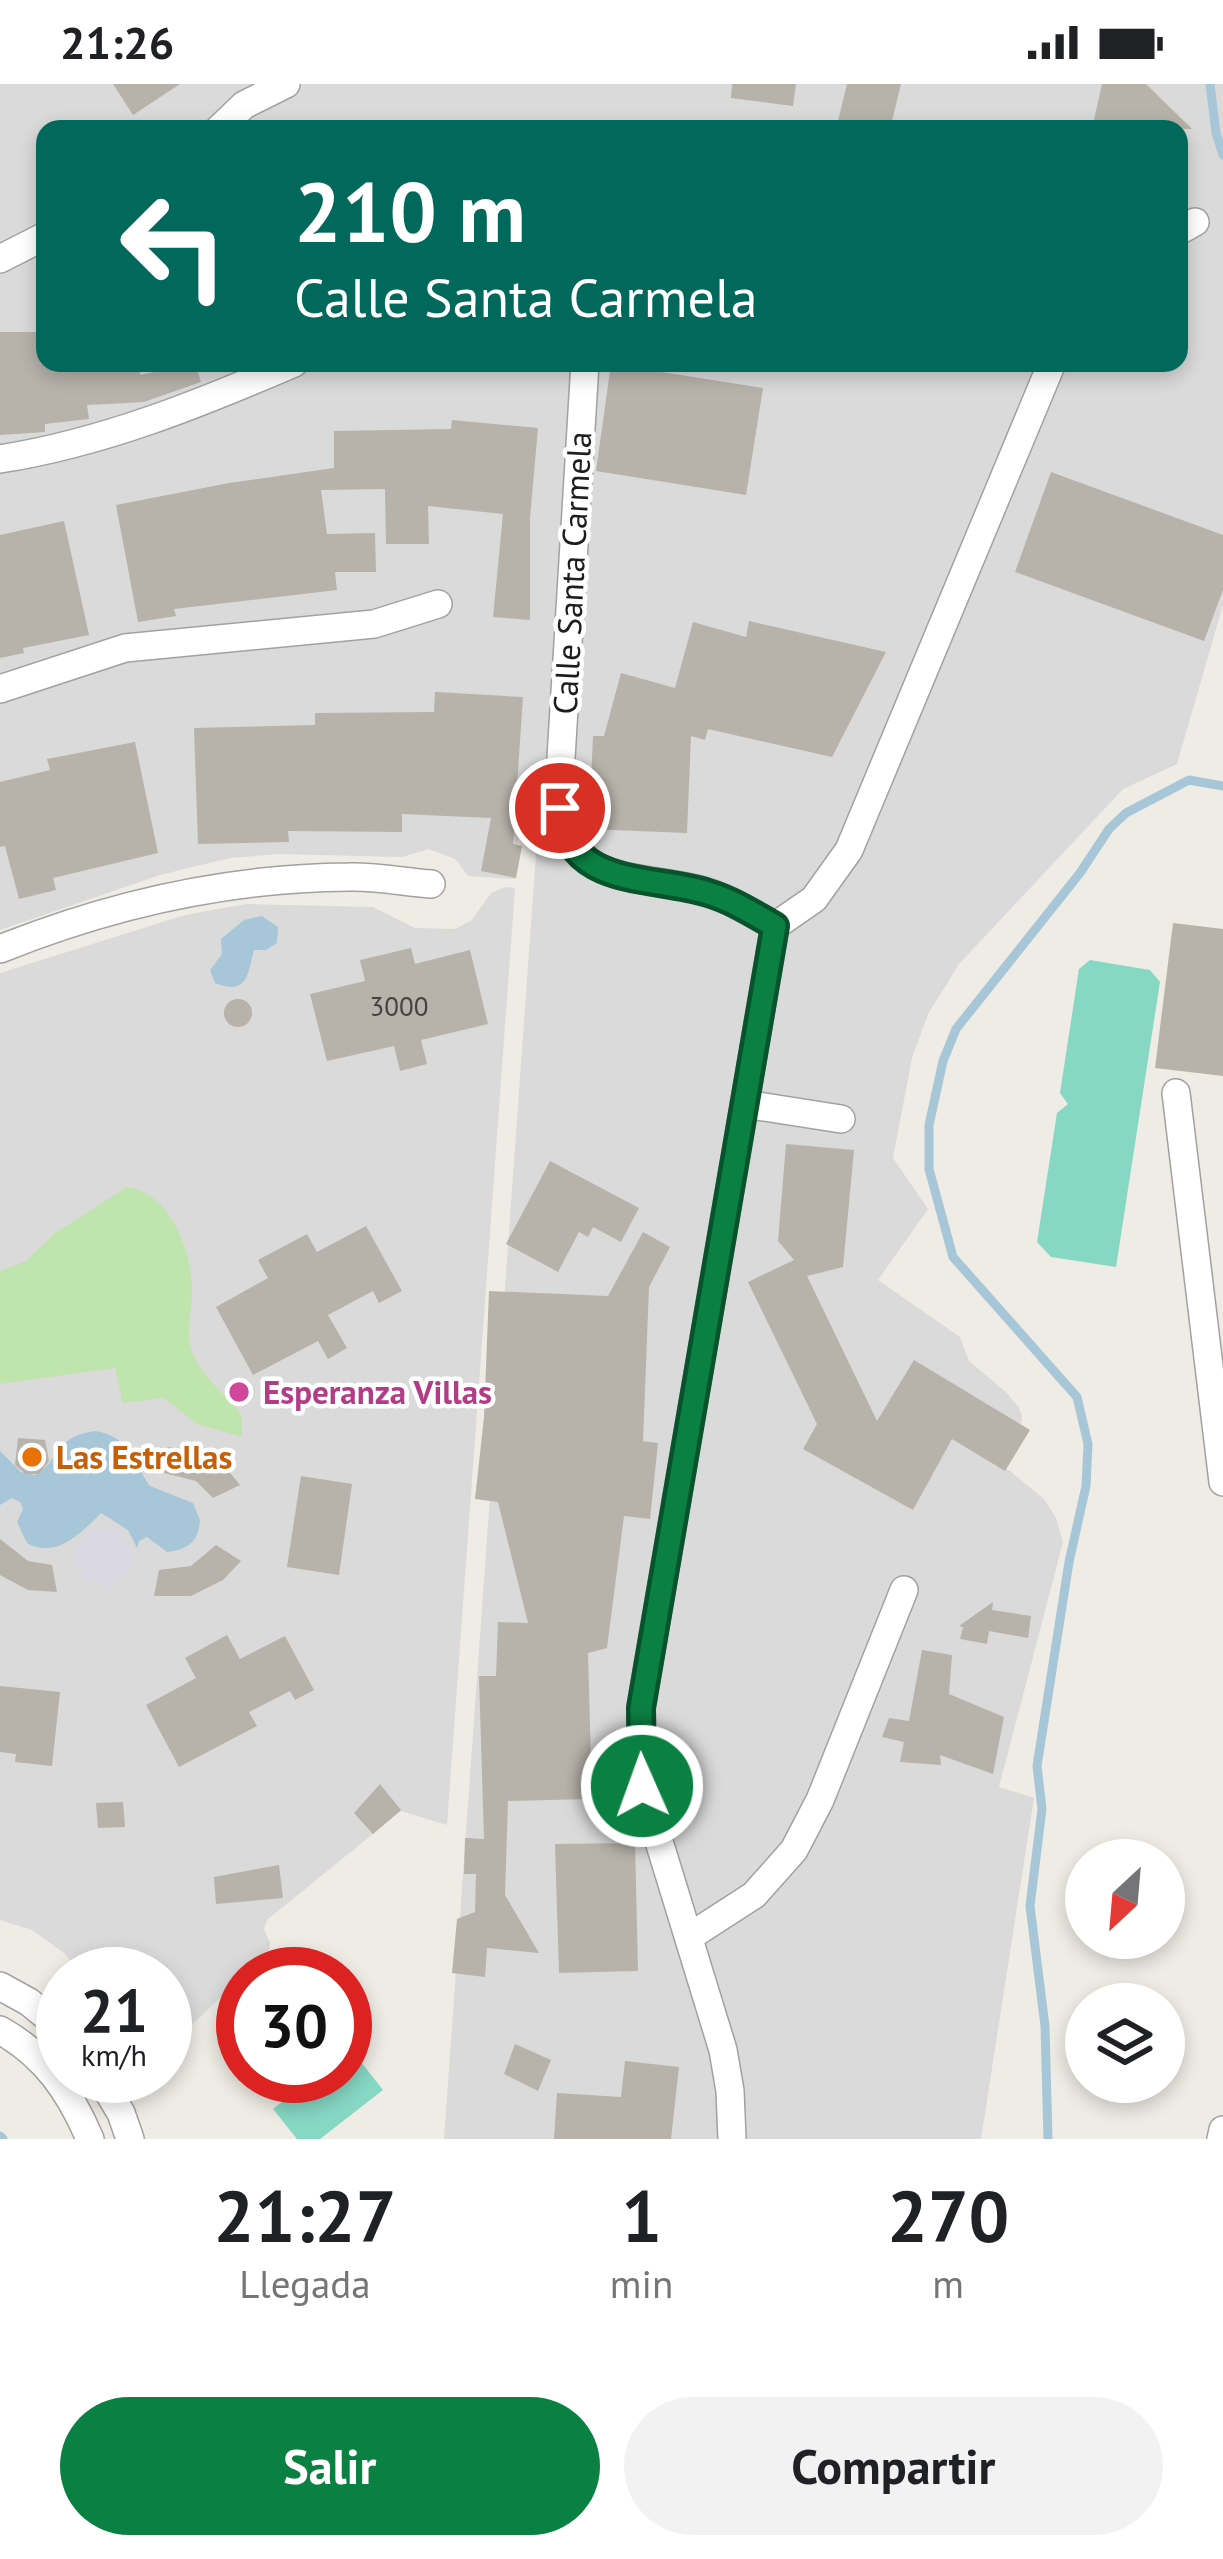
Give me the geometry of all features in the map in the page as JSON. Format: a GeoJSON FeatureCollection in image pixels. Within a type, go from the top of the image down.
{"type":"FeatureCollection","features":[{"type":"Feature","properties":{"kind":"street"},"geometry":{"type":"LineString","coordinates":[[228,120],[244,105],[286,84]]}},
{"type":"Feature","properties":{"kind":"street"},"geometry":{"type":"LineString","coordinates":[[0,259],[36,241]]}},
{"type":"Feature","properties":{"kind":"street"},"geometry":{"type":"LineString","coordinates":[[0,459],[53,450],[197,405],[272,372]]}},
{"type":"Feature","properties":{"kind":"street","name":"Calle Santa Carmela"},"geometry":{"type":"LineString","coordinates":[[584,372],[559,791],[562,823],[573,847],[603,870],[711,894],[775,926]]}},
{"type":"Feature","properties":{"kind":"street"},"geometry":{"type":"LineString","coordinates":[[732,2139],[723,2050],[642,1786],[640,1724],[775,926],[814,899],[849,850],[1048,372]]}},
{"type":"Feature","properties":{"kind":"street"},"geometry":{"type":"LineString","coordinates":[[0,689],[125,648],[374,624],[438,604]]}},
{"type":"Feature","properties":{"kind":"street"},"geometry":{"type":"LineString","coordinates":[[0,949],[120,906],[195,891],[351,877],[431,884]]}},
{"type":"Feature","properties":{"kind":"street"},"geometry":{"type":"LineString","coordinates":[[1176,1093],[1223,1481]]}},
{"type":"Feature","properties":{"kind":"street"},"geometry":{"type":"LineString","coordinates":[[745,1104],[841,1119]]}},
{"type":"Feature","properties":{"kind":"street"},"geometry":{"type":"LineString","coordinates":[[689,1937],[754,1895],[794,1850],[820,1800],[904,1590]]}},
{"type":"Feature","properties":{"kind":"street"},"geometry":{"type":"LineString","coordinates":[[0,1986],[36,2008]]}},
{"type":"Feature","properties":{"kind":"street"},"geometry":{"type":"LineString","coordinates":[[0,2030],[49,2068],[90,2139]]}},
{"type":"Feature","properties":{"kind":"street"},"geometry":{"type":"LineString","coordinates":[[115,2103],[130,2139]]}},
{"type":"Feature","properties":{"kind":"street"},"geometry":{"type":"LineString","coordinates":[[1221,2139],[1223,2130]]}},
{"type":"Feature","properties":{"kind":"shaded area"},"geometry":{"type":"Polygon","coordinates":[[[0,84],[1223,84],[1223,605],[1177,764],[1123,789],[959,964],[928,1014],[912,1058],[893,1158],[928,1209],[878,1280],[960,1337],[969,1361],[1019,1408],[1020,1434],[1005,1467],[1044,1499],[1063,1542],[999,1787],[1034,1798],[981,2139],[444,2139],[538,826],[522,789],[515,879],[468,876],[455,859],[429,849],[402,857],[279,854],[230,858],[160,875],[0,930],[0,84]]]}},
{"type":"Feature","properties":{"kind":"shaded area","name":"Esperanza Villas"},"geometry":{"type":"Polygon","coordinates":[[[515,888],[447,1825],[401,1811],[267,1920],[264,1929],[270,1947],[216,1947],[216,2002],[192,2025],[192,1947],[55,1947],[32,1930],[0,1920],[0,973],[185,915],[246,904],[373,907],[415,928],[455,929],[472,920],[491,893],[515,888]]]}},
{"type":"Feature","properties":{"kind":"shaded area"},"geometry":{"type":"Polygon","coordinates":[[[262,916],[278,927],[277,943],[254,950],[241,984],[215,983],[210,970],[222,954],[221,939],[244,920],[262,916]]]}},
{"type":"Feature","properties":{"kind":"shaded area"},"geometry":{"type":"Polygon","coordinates":[[[1090,960],[1150,970],[1160,982],[1116,1267],[1051,1257],[1037,1242],[1057,1113],[1068,1104],[1060,1093],[1079,969],[1090,960]]]}},
{"type":"Feature","properties":{"kind":"shaded area"},"geometry":{"type":"Polygon","coordinates":[[[95,1431],[123,1444],[150,1486],[193,1503],[200,1520],[191,1543],[167,1552],[147,1537],[137,1548],[128,1530],[101,1513],[58,1546],[27,1543],[17,1522],[23,1509],[20,1502],[12,1498],[0,1505],[0,1451],[21,1472],[35,1475],[64,1444],[95,1431]]]}},
{"type":"Feature","properties":{"kind":"shaded area"},"geometry":{"type":"Polygon","coordinates":[[[99,1528],[121,1533],[133,1553],[126,1575],[106,1586],[84,1578],[74,1557],[83,1536],[99,1528]]]}},
{"type":"Feature","properties":{"kind":"shaded area"},"geometry":{"type":"Polygon","coordinates":[[[372,2076],[383,2090],[372,2099],[372,2076]]]}},
{"type":"Feature","properties":{"kind":"shaded area"},"geometry":{"type":"Polygon","coordinates":[[[281,2103],[366,2103],[320,2139],[297,2139],[273,2109],[281,2103]]]}},
{"type":"Feature","properties":{"kind":"green space"},"geometry":{"type":"Polygon","coordinates":[[[127,1187],[155,1200],[176,1227],[191,1276],[191,1348],[206,1376],[242,1416],[242,1437],[197,1424],[164,1398],[123,1403],[115,1368],[0,1384],[0,1271],[26,1261],[55,1233],[127,1187]]]}},
{"type":"Feature","properties":{"kind":"building"},"geometry":{"type":"Polygon","coordinates":[[[113,84],[180,84],[133,115],[113,84]]]}},
{"type":"Feature","properties":{"kind":"building"},"geometry":{"type":"Polygon","coordinates":[[[732,84],[796,84],[793,106],[731,98],[732,84]]]}},
{"type":"Feature","properties":{"kind":"building"},"geometry":{"type":"Polygon","coordinates":[[[847,84],[901,84],[892,120],[838,120],[847,84]]]}},
{"type":"Feature","properties":{"kind":"building"},"geometry":{"type":"Polygon","coordinates":[[[1102,84],[1146,84],[1183,120],[1094,120],[1102,84]]]}},
{"type":"Feature","properties":{"kind":"building"},"geometry":{"type":"Polygon","coordinates":[[[0,332],[36,332],[36,372],[198,372],[201,382],[144,402],[87,405],[89,419],[45,424],[45,432],[0,435],[0,332]]]}},
{"type":"Feature","properties":{"kind":"building"},"geometry":{"type":"Polygon","coordinates":[[[610,372],[662,372],[763,388],[746,495],[596,471],[610,372]]]}},
{"type":"Feature","properties":{"kind":"building"},"geometry":{"type":"Polygon","coordinates":[[[452,420],[538,428],[530,518],[530,620],[493,617],[503,514],[428,506],[429,544],[386,544],[385,489],[321,490],[327,534],[375,533],[376,572],[335,572],[337,590],[174,609],[176,616],[138,622],[116,505],[334,468],[334,431],[451,429],[452,420]]]}},
{"type":"Feature","properties":{"kind":"building"},"geometry":{"type":"Polygon","coordinates":[[[1051,472],[1223,535],[1223,590],[1204,641],[1015,572],[1051,472]]]}},
{"type":"Feature","properties":{"kind":"building"},"geometry":{"type":"Polygon","coordinates":[[[64,521],[89,635],[23,648],[24,653],[0,658],[0,535],[64,521]]]}},
{"type":"Feature","properties":{"kind":"building"},"geometry":{"type":"Polygon","coordinates":[[[749,621],[886,652],[832,757],[708,729],[705,740],[691,736],[687,833],[589,829],[593,736],[604,736],[621,673],[675,688],[693,622],[746,637],[749,621]]]}},
{"type":"Feature","properties":{"kind":"building"},"geometry":{"type":"Polygon","coordinates":[[[435,692],[523,697],[513,844],[522,846],[516,878],[481,871],[491,818],[402,814],[402,832],[288,831],[289,842],[198,844],[194,728],[315,725],[315,713],[434,712],[435,692]]]}},
{"type":"Feature","properties":{"kind":"building"},"geometry":{"type":"Polygon","coordinates":[[[135,742],[158,853],[53,878],[56,890],[19,899],[5,846],[0,847],[0,782],[50,770],[47,759],[135,742]]]}},
{"type":"Feature","properties":{"kind":"building"},"geometry":{"type":"Polygon","coordinates":[[[1173,923],[1223,929],[1223,1076],[1155,1068],[1173,923]]]}},
{"type":"Feature","properties":{"kind":"building"},"geometry":{"type":"Polygon","coordinates":[[[411,948],[415,964],[470,950],[488,1024],[421,1040],[427,1064],[400,1071],[394,1046],[327,1061],[310,994],[365,981],[360,960],[411,948]]]}},
{"type":"Feature","properties":{"kind":"building"},"geometry":{"type":"Polygon","coordinates":[[[238,999],[248,1003],[252,1013],[248,1023],[238,1027],[228,1023],[224,1013],[228,1003],[238,999]]]}},
{"type":"Feature","properties":{"kind":"building"},"geometry":{"type":"Polygon","coordinates":[[[786,1144],[854,1150],[843,1267],[807,1276],[877,1421],[914,1360],[1030,1430],[1005,1471],[952,1439],[913,1510],[803,1449],[817,1424],[748,1282],[794,1260],[778,1241],[786,1144]]]}},
{"type":"Feature","properties":{"kind":"building"},"geometry":{"type":"Polygon","coordinates":[[[550,1161],[639,1208],[621,1242],[593,1227],[588,1237],[579,1232],[558,1272],[506,1244],[550,1161]]]}},
{"type":"Feature","properties":{"kind":"building"},"geometry":{"type":"Polygon","coordinates":[[[366,1226],[402,1291],[379,1303],[373,1291],[328,1315],[347,1348],[328,1359],[318,1341],[253,1375],[216,1307],[268,1278],[258,1260],[307,1234],[317,1252],[366,1226]]]}},
{"type":"Feature","properties":{"kind":"building"},"geometry":{"type":"Polygon","coordinates":[[[643,1232],[670,1247],[649,1287],[643,1441],[658,1443],[650,1519],[624,1516],[607,1648],[588,1653],[592,1799],[508,1801],[505,1895],[539,1953],[487,1948],[485,1977],[452,1973],[457,1919],[475,1912],[476,1874],[464,1874],[465,1838],[484,1839],[479,1676],[496,1676],[498,1622],[528,1623],[498,1502],[475,1499],[489,1291],[608,1296],[643,1232]]]}},
{"type":"Feature","properties":{"kind":"building","name":"Las Estrellas"},"geometry":{"type":"Polygon","coordinates":[[[18,1438],[45,1440],[49,1461],[39,1474],[26,1474],[15,1465],[18,1438]]]}},
{"type":"Feature","properties":{"kind":"building"},"geometry":{"type":"Polygon","coordinates":[[[160,1447],[207,1455],[240,1485],[213,1498],[196,1481],[164,1473],[160,1447]]]}},
{"type":"Feature","properties":{"kind":"building"},"geometry":{"type":"Polygon","coordinates":[[[301,1476],[352,1484],[339,1575],[287,1567],[301,1476]]]}},
{"type":"Feature","properties":{"kind":"building"},"geometry":{"type":"Polygon","coordinates":[[[0,1539],[28,1561],[52,1565],[57,1592],[28,1590],[0,1575],[0,1539]]]}},
{"type":"Feature","properties":{"kind":"building"},"geometry":{"type":"Polygon","coordinates":[[[216,1545],[241,1561],[223,1580],[191,1596],[154,1596],[159,1570],[191,1566],[216,1545]]]}},
{"type":"Feature","properties":{"kind":"building"},"geometry":{"type":"Polygon","coordinates":[[[993,1602],[992,1610],[1031,1616],[1028,1638],[989,1631],[987,1644],[960,1639],[963,1627],[959,1626],[993,1602]]]}},
{"type":"Feature","properties":{"kind":"building"},"geometry":{"type":"Polygon","coordinates":[[[227,1635],[240,1659],[285,1636],[314,1690],[295,1700],[290,1691],[249,1712],[257,1726],[179,1767],[146,1705],[196,1678],[185,1658],[227,1635]]]}},
{"type":"Feature","properties":{"kind":"building"},"geometry":{"type":"Polygon","coordinates":[[[922,1650],[952,1655],[949,1694],[1004,1717],[993,1774],[940,1755],[941,1765],[900,1762],[904,1742],[882,1737],[889,1718],[909,1721],[922,1650]]]}},
{"type":"Feature","properties":{"kind":"building"},"geometry":{"type":"Polygon","coordinates":[[[0,1686],[60,1692],[52,1766],[15,1762],[16,1754],[0,1752],[0,1686]]]}},
{"type":"Feature","properties":{"kind":"building"},"geometry":{"type":"Polygon","coordinates":[[[380,1784],[401,1810],[373,1834],[354,1813],[380,1784]]]}},
{"type":"Feature","properties":{"kind":"building"},"geometry":{"type":"Polygon","coordinates":[[[123,1802],[125,1827],[98,1828],[96,1803],[123,1802]]]}},
{"type":"Feature","properties":{"kind":"building"},"geometry":{"type":"Polygon","coordinates":[[[635,1843],[638,1971],[559,1973],[555,1844],[635,1843]]]}},
{"type":"Feature","properties":{"kind":"building"},"geometry":{"type":"Polygon","coordinates":[[[279,1865],[283,1898],[216,1904],[214,1877],[279,1865]]]}},
{"type":"Feature","properties":{"kind":"building"},"geometry":{"type":"Polygon","coordinates":[[[515,2044],[551,2060],[538,2091],[504,2074],[515,2044]]]}},
{"type":"Feature","properties":{"kind":"building"},"geometry":{"type":"Polygon","coordinates":[[[625,2061],[679,2067],[671,2139],[554,2139],[557,2093],[621,2097],[625,2061]]]}},
{"type":"Feature","properties":{"kind":"waterway"},"geometry":{"type":"LineString","coordinates":[[1210,84],[1223,155]]}},
{"type":"Feature","properties":{"kind":"waterway"},"geometry":{"type":"LineString","coordinates":[[1048,2139],[1045,2026],[1030,1906],[1042,1809],[1037,1766],[1069,1562],[1086,1486],[1088,1444],[1077,1397],[953,1257],[929,1169],[929,1125],[943,1061],[956,1029],[1080,873],[1109,829],[1126,813],[1189,780],[1223,786]]}},
{"type":"Feature","properties":{"kind":"waterway"},"geometry":{"type":"LineString","coordinates":[[0,2136],[3,2139]]}},
{"type":"Feature","properties":{"kind":"place","name":"Esperanza Villas"},"geometry":{"type":"Point","coordinates":[239,1392]}},
{"type":"Feature","properties":{"kind":"place","name":"Las Estrellas"},"geometry":{"type":"Point","coordinates":[32,1457]}},
{"type":"Feature","properties":{"kind":"route"},"geometry":{"type":"LineString","coordinates":[[560,808],[573,847],[603,870],[711,894],[775,926],[641,1708],[642,1786]]}}]}
